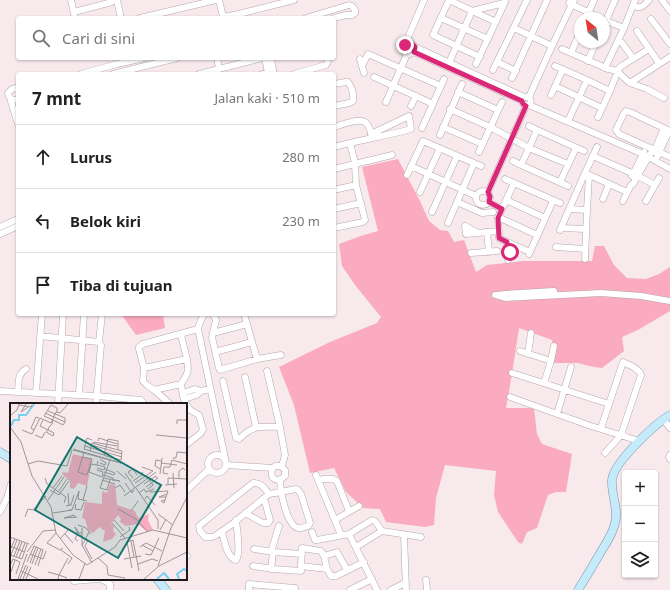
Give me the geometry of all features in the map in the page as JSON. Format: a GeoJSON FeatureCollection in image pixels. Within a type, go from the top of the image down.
{"type":"FeatureCollection","features":[{"type":"Feature","properties":{"kind":"main road"},"geometry":{"type":"LineString","coordinates":[[578,590],[608,539],[615,523],[616,508],[613,495],[613,475],[621,462],[640,441],[668,417]]}},
{"type":"Feature","properties":{"kind":"main road"},"geometry":{"type":"LineString","coordinates":[[0,452],[10,458]]}},
{"type":"Feature","properties":{"kind":"main road"},"geometry":{"type":"LineString","coordinates":[[158,580],[166,590]]}},
{"type":"Feature","properties":{"kind":"street"},"geometry":{"type":"LineString","coordinates":[[71,0],[74,15],[116,1],[124,0]]}},
{"type":"Feature","properties":{"kind":"street"},"geometry":{"type":"LineString","coordinates":[[149,16],[218,0],[222,16]]}},
{"type":"Feature","properties":{"kind":"street"},"geometry":{"type":"LineString","coordinates":[[239,16],[294,0]]}},
{"type":"Feature","properties":{"kind":"street"},"geometry":{"type":"LineString","coordinates":[[386,102],[410,48],[407,40],[426,0]]}},
{"type":"Feature","properties":{"kind":"street"},"geometry":{"type":"LineString","coordinates":[[480,57],[433,35],[449,0],[496,22]]}},
{"type":"Feature","properties":{"kind":"street"},"geometry":{"type":"LineString","coordinates":[[493,70],[527,0]]}},
{"type":"Feature","properties":{"kind":"street"},"geometry":{"type":"LineString","coordinates":[[588,12],[594,0]]}},
{"type":"Feature","properties":{"kind":"street"},"geometry":{"type":"LineString","coordinates":[[608,12],[615,0]]}},
{"type":"Feature","properties":{"kind":"street"},"geometry":{"type":"LineString","coordinates":[[605,68],[636,0]]}},
{"type":"Feature","properties":{"kind":"street"},"geometry":{"type":"LineString","coordinates":[[633,6],[641,8],[649,0]]}},
{"type":"Feature","properties":{"kind":"street"},"geometry":{"type":"LineString","coordinates":[[662,0],[670,11]]}},
{"type":"Feature","properties":{"kind":"street"},"geometry":{"type":"LineString","coordinates":[[116,1],[120,16]]}},
{"type":"Feature","properties":{"kind":"street"},"geometry":{"type":"LineString","coordinates":[[448,65],[472,11],[505,1]]}},
{"type":"Feature","properties":{"kind":"street"},"geometry":{"type":"LineString","coordinates":[[476,64],[505,1]]}},
{"type":"Feature","properties":{"kind":"street"},"geometry":{"type":"LineString","coordinates":[[512,78],[545,1]]}},
{"type":"Feature","properties":{"kind":"street"},"geometry":{"type":"LineString","coordinates":[[486,191],[550,45],[571,2],[583,12]]}},
{"type":"Feature","properties":{"kind":"street"},"geometry":{"type":"LineString","coordinates":[[313,16],[349,5],[355,10],[355,13],[352,15],[336,18]]}},
{"type":"Feature","properties":{"kind":"street"},"geometry":{"type":"LineString","coordinates":[[441,18],[488,39]]}},
{"type":"Feature","properties":{"kind":"street"},"geometry":{"type":"LineString","coordinates":[[651,19],[667,35],[670,44]]}},
{"type":"Feature","properties":{"kind":"street"},"geometry":{"type":"LineString","coordinates":[[610,23],[624,28]]}},
{"type":"Feature","properties":{"kind":"street"},"geometry":{"type":"LineString","coordinates":[[514,28],[550,45]]}},
{"type":"Feature","properties":{"kind":"street"},"geometry":{"type":"LineString","coordinates":[[637,31],[660,63]]}},
{"type":"Feature","properties":{"kind":"street"},"geometry":{"type":"LineString","coordinates":[[622,43],[633,58]]}},
{"type":"Feature","properties":{"kind":"street"},"geometry":{"type":"LineString","coordinates":[[571,52],[574,45]]}},
{"type":"Feature","properties":{"kind":"street"},"geometry":{"type":"LineString","coordinates":[[410,48],[526,101],[651,154],[670,169]]}},
{"type":"Feature","properties":{"kind":"street"},"geometry":{"type":"LineString","coordinates":[[588,61],[593,48]]}},
{"type":"Feature","properties":{"kind":"street"},"geometry":{"type":"LineString","coordinates":[[562,49],[605,68],[618,71]]}},
{"type":"Feature","properties":{"kind":"street"},"geometry":{"type":"LineString","coordinates":[[598,117],[619,68],[649,49]]}},
{"type":"Feature","properties":{"kind":"street"},"geometry":{"type":"LineString","coordinates":[[364,72],[361,62],[368,54],[441,86]]}},
{"type":"Feature","properties":{"kind":"street"},"geometry":{"type":"LineString","coordinates":[[630,83],[670,57]]}},
{"type":"Feature","properties":{"kind":"street"},"geometry":{"type":"LineString","coordinates":[[610,59],[622,76],[630,83],[647,89],[664,98]]}},
{"type":"Feature","properties":{"kind":"street"},"geometry":{"type":"LineString","coordinates":[[96,72],[117,62],[130,60]]}},
{"type":"Feature","properties":{"kind":"street"},"geometry":{"type":"LineString","coordinates":[[120,72],[170,60]]}},
{"type":"Feature","properties":{"kind":"street"},"geometry":{"type":"LineString","coordinates":[[217,60],[219,68]]}},
{"type":"Feature","properties":{"kind":"street"},"geometry":{"type":"LineString","coordinates":[[212,72],[219,68],[255,60]]}},
{"type":"Feature","properties":{"kind":"street"},"geometry":{"type":"LineString","coordinates":[[265,60],[268,72]]}},
{"type":"Feature","properties":{"kind":"street"},"geometry":{"type":"LineString","coordinates":[[271,60],[274,72]]}},
{"type":"Feature","properties":{"kind":"street"},"geometry":{"type":"LineString","coordinates":[[301,72],[326,65],[328,60]]}},
{"type":"Feature","properties":{"kind":"street"},"geometry":{"type":"LineString","coordinates":[[117,62],[123,71]]}},
{"type":"Feature","properties":{"kind":"street"},"geometry":{"type":"LineString","coordinates":[[497,62],[516,70]]}},
{"type":"Feature","properties":{"kind":"street"},"geometry":{"type":"LineString","coordinates":[[228,66],[230,72]]}},
{"type":"Feature","properties":{"kind":"street"},"geometry":{"type":"LineString","coordinates":[[554,66],[610,91]]}},
{"type":"Feature","properties":{"kind":"street"},"geometry":{"type":"LineString","coordinates":[[551,95],[563,69]]}},
{"type":"Feature","properties":{"kind":"street"},"geometry":{"type":"LineString","coordinates":[[374,77],[433,104]]}},
{"type":"Feature","properties":{"kind":"street"},"geometry":{"type":"LineString","coordinates":[[422,128],[444,79]]}},
{"type":"Feature","properties":{"kind":"street"},"geometry":{"type":"LineString","coordinates":[[569,119],[587,80]]}},
{"type":"Feature","properties":{"kind":"street"},"geometry":{"type":"LineString","coordinates":[[336,84],[348,82],[351,86],[353,98],[353,101],[336,105]]}},
{"type":"Feature","properties":{"kind":"street"},"geometry":{"type":"LineString","coordinates":[[440,135],[462,84]]}},
{"type":"Feature","properties":{"kind":"street"},"geometry":{"type":"LineString","coordinates":[[555,86],[602,108]]}},
{"type":"Feature","properties":{"kind":"street"},"geometry":{"type":"LineString","coordinates":[[16,89],[13,88],[10,90],[8,95],[16,118]]}},
{"type":"Feature","properties":{"kind":"street"},"geometry":{"type":"LineString","coordinates":[[458,92],[498,110]]}},
{"type":"Feature","properties":{"kind":"street"},"geometry":{"type":"LineString","coordinates":[[411,106],[416,96]]}},
{"type":"Feature","properties":{"kind":"street"},"geometry":{"type":"LineString","coordinates":[[10,98],[16,100]]}},
{"type":"Feature","properties":{"kind":"street"},"geometry":{"type":"LineString","coordinates":[[479,152],[502,102]]}},
{"type":"Feature","properties":{"kind":"street"},"geometry":{"type":"LineString","coordinates":[[450,109],[490,127],[529,148],[568,164]]}},
{"type":"Feature","properties":{"kind":"street"},"geometry":{"type":"LineString","coordinates":[[623,201],[631,185],[630,182],[636,175],[651,154],[668,130],[626,111],[616,130],[619,134],[651,154],[670,165]]}},
{"type":"Feature","properties":{"kind":"street"},"geometry":{"type":"LineString","coordinates":[[336,146],[372,136],[411,129],[408,116],[372,136]]}},
{"type":"Feature","properties":{"kind":"street"},"geometry":{"type":"LineString","coordinates":[[336,126],[356,121],[364,121],[367,123],[372,136]]}},
{"type":"Feature","properties":{"kind":"street"},"geometry":{"type":"LineString","coordinates":[[529,126],[584,151]]}},
{"type":"Feature","properties":{"kind":"street"},"geometry":{"type":"LineString","coordinates":[[443,127],[482,144]]}},
{"type":"Feature","properties":{"kind":"street"},"geometry":{"type":"LineString","coordinates":[[521,165],[537,130]]}},
{"type":"Feature","properties":{"kind":"street"},"geometry":{"type":"LineString","coordinates":[[407,175],[423,141],[482,166]]}},
{"type":"Feature","properties":{"kind":"street"},"geometry":{"type":"LineString","coordinates":[[336,228],[365,220],[356,185],[356,163],[350,143]]}},
{"type":"Feature","properties":{"kind":"street"},"geometry":{"type":"LineString","coordinates":[[586,229],[561,229],[578,189],[587,174],[597,147]]}},
{"type":"Feature","properties":{"kind":"street"},"geometry":{"type":"LineString","coordinates":[[420,192],[440,148]]}},
{"type":"Feature","properties":{"kind":"street"},"geometry":{"type":"LineString","coordinates":[[560,182],[576,148]]}},
{"type":"Feature","properties":{"kind":"street"},"geometry":{"type":"LineString","coordinates":[[651,154],[670,156]]}},
{"type":"Feature","properties":{"kind":"street"},"geometry":{"type":"LineString","coordinates":[[336,168],[392,155]]}},
{"type":"Feature","properties":{"kind":"street"},"geometry":{"type":"LineString","coordinates":[[432,212],[457,156]]}},
{"type":"Feature","properties":{"kind":"street"},"geometry":{"type":"LineString","coordinates":[[593,156],[655,185]]}},
{"type":"Feature","properties":{"kind":"street"},"geometry":{"type":"LineString","coordinates":[[513,161],[568,186]]}},
{"type":"Feature","properties":{"kind":"street"},"geometry":{"type":"LineString","coordinates":[[448,222],[474,163]]}},
{"type":"Feature","properties":{"kind":"street"},"geometry":{"type":"LineString","coordinates":[[411,166],[476,196],[476,199],[480,204],[486,204],[489,202],[502,209]]}},
{"type":"Feature","properties":{"kind":"street"},"geometry":{"type":"LineString","coordinates":[[587,174],[628,192]]}},
{"type":"Feature","properties":{"kind":"street"},"geometry":{"type":"LineString","coordinates":[[585,259],[587,174]]}},
{"type":"Feature","properties":{"kind":"street"},"geometry":{"type":"LineString","coordinates":[[646,202],[659,178]]}},
{"type":"Feature","properties":{"kind":"street"},"geometry":{"type":"LineString","coordinates":[[505,179],[560,203]]}},
{"type":"Feature","properties":{"kind":"street"},"geometry":{"type":"LineString","coordinates":[[514,183],[498,218],[499,238],[529,253],[553,201]]}},
{"type":"Feature","properties":{"kind":"street"},"geometry":{"type":"LineString","coordinates":[[603,199],[609,184]]}},
{"type":"Feature","properties":{"kind":"street"},"geometry":{"type":"LineString","coordinates":[[336,190],[356,185]]}},
{"type":"Feature","properties":{"kind":"street"},"geometry":{"type":"LineString","coordinates":[[578,189],[587,190]]}},
{"type":"Feature","properties":{"kind":"street"},"geometry":{"type":"LineString","coordinates":[[476,196],[480,191],[486,191]]}},
{"type":"Feature","properties":{"kind":"street"},"geometry":{"type":"LineString","coordinates":[[486,191],[490,197],[489,202]]}},
{"type":"Feature","properties":{"kind":"street"},"geometry":{"type":"LineString","coordinates":[[506,200],[545,218]]}},
{"type":"Feature","properties":{"kind":"street"},"geometry":{"type":"LineString","coordinates":[[457,202],[482,213],[493,212]]}},
{"type":"Feature","properties":{"kind":"street"},"geometry":{"type":"LineString","coordinates":[[336,209],[361,203]]}},
{"type":"Feature","properties":{"kind":"street"},"geometry":{"type":"LineString","coordinates":[[570,209],[586,210]]}},
{"type":"Feature","properties":{"kind":"street"},"geometry":{"type":"LineString","coordinates":[[498,218],[537,235]]}},
{"type":"Feature","properties":{"kind":"street"},"geometry":{"type":"LineString","coordinates":[[0,227],[16,220]]}},
{"type":"Feature","properties":{"kind":"street"},"geometry":{"type":"LineString","coordinates":[[0,234],[16,227]]}},
{"type":"Feature","properties":{"kind":"street"},"geometry":{"type":"LineString","coordinates":[[478,233],[499,231]]}},
{"type":"Feature","properties":{"kind":"street"},"geometry":{"type":"LineString","coordinates":[[487,232],[489,252]]}},
{"type":"Feature","properties":{"kind":"street"},"geometry":{"type":"LineString","coordinates":[[508,256],[510,252],[510,244]]}},
{"type":"Feature","properties":{"kind":"street"},"geometry":{"type":"LineString","coordinates":[[556,247],[585,249]]}},
{"type":"Feature","properties":{"kind":"street"},"geometry":{"type":"LineString","coordinates":[[472,253],[497,251]]}},
{"type":"Feature","properties":{"kind":"street"},"geometry":{"type":"LineString","coordinates":[[670,297],[639,292],[599,289],[496,295],[505,298],[601,292],[641,296],[670,301]]}},
{"type":"Feature","properties":{"kind":"street"},"geometry":{"type":"LineString","coordinates":[[36,393],[42,316]]}},
{"type":"Feature","properties":{"kind":"street"},"geometry":{"type":"LineString","coordinates":[[58,403],[63,316]]}},
{"type":"Feature","properties":{"kind":"street"},"geometry":{"type":"LineString","coordinates":[[79,395],[84,316]]}},
{"type":"Feature","properties":{"kind":"street"},"geometry":{"type":"LineString","coordinates":[[96,403],[102,316]]}},
{"type":"Feature","properties":{"kind":"street"},"geometry":{"type":"LineString","coordinates":[[203,316],[200,320],[198,330],[227,463],[224,470],[220,473],[215,473],[209,469],[208,462],[212,456],[219,454],[225,458]]}},
{"type":"Feature","properties":{"kind":"street"},"geometry":{"type":"LineString","coordinates":[[215,316],[216,320],[212,337],[218,368],[221,370],[257,359],[281,355]]}},
{"type":"Feature","properties":{"kind":"street"},"geometry":{"type":"LineString","coordinates":[[245,316],[257,359]]}},
{"type":"Feature","properties":{"kind":"street"},"geometry":{"type":"LineString","coordinates":[[213,333],[247,324]]}},
{"type":"Feature","properties":{"kind":"street"},"geometry":{"type":"LineString","coordinates":[[169,403],[143,381],[144,368],[139,349],[141,346],[198,330]]}},
{"type":"Feature","properties":{"kind":"street"},"geometry":{"type":"LineString","coordinates":[[528,354],[531,333]]}},
{"type":"Feature","properties":{"kind":"street"},"geometry":{"type":"LineString","coordinates":[[154,390],[181,384],[186,376],[188,370],[187,359],[182,335]]}},
{"type":"Feature","properties":{"kind":"street"},"geometry":{"type":"LineString","coordinates":[[40,336],[99,342]]}},
{"type":"Feature","properties":{"kind":"street"},"geometry":{"type":"LineString","coordinates":[[215,352],[252,342]]}},
{"type":"Feature","properties":{"kind":"street"},"geometry":{"type":"LineString","coordinates":[[544,383],[551,362],[554,346]]}},
{"type":"Feature","properties":{"kind":"street"},"geometry":{"type":"LineString","coordinates":[[520,351],[551,362]]}},
{"type":"Feature","properties":{"kind":"street"},"geometry":{"type":"LineString","coordinates":[[144,368],[187,359]]}},
{"type":"Feature","properties":{"kind":"street"},"geometry":{"type":"LineString","coordinates":[[601,428],[623,362],[640,372],[641,375],[621,435],[605,453]]}},
{"type":"Feature","properties":{"kind":"street"},"geometry":{"type":"LineString","coordinates":[[557,414],[571,367]]}},
{"type":"Feature","properties":{"kind":"street"},"geometry":{"type":"LineString","coordinates":[[18,392],[20,375],[22,371],[26,369]]}},
{"type":"Feature","properties":{"kind":"street"},"geometry":{"type":"LineString","coordinates":[[267,371],[285,454],[282,466],[286,473],[285,476],[280,480],[276,480],[271,475],[272,468]]}},
{"type":"Feature","properties":{"kind":"street"},"geometry":{"type":"LineString","coordinates":[[512,373],[609,404]]}},
{"type":"Feature","properties":{"kind":"street"},"geometry":{"type":"LineString","coordinates":[[245,377],[256,427]]}},
{"type":"Feature","properties":{"kind":"street"},"geometry":{"type":"LineString","coordinates":[[223,381],[236,438],[239,439],[256,427],[280,427]]}},
{"type":"Feature","properties":{"kind":"street"},"geometry":{"type":"LineString","coordinates":[[181,384],[186,403]]}},
{"type":"Feature","properties":{"kind":"street"},"geometry":{"type":"LineString","coordinates":[[187,403],[195,389],[201,391],[210,388]]}},
{"type":"Feature","properties":{"kind":"street"},"geometry":{"type":"LineString","coordinates":[[0,391],[97,396],[141,400],[143,403]]}},
{"type":"Feature","properties":{"kind":"street"},"geometry":{"type":"LineString","coordinates":[[510,397],[588,425],[640,441]]}},
{"type":"Feature","properties":{"kind":"street"},"geometry":{"type":"LineString","coordinates":[[187,405],[199,415],[203,429],[201,433],[187,441]]}},
{"type":"Feature","properties":{"kind":"street"},"geometry":{"type":"LineString","coordinates":[[668,417],[670,428]]}},
{"type":"Feature","properties":{"kind":"street"},"geometry":{"type":"LineString","coordinates":[[670,455],[670,459]]}},
{"type":"Feature","properties":{"kind":"street"},"geometry":{"type":"LineString","coordinates":[[226,465],[272,468],[278,465],[282,466]]}},
{"type":"Feature","properties":{"kind":"street"},"geometry":{"type":"LineString","coordinates":[[187,490],[209,469]]}},
{"type":"Feature","properties":{"kind":"street"},"geometry":{"type":"LineString","coordinates":[[341,535],[317,477],[335,479],[337,481],[350,511]]}},
{"type":"Feature","properties":{"kind":"street"},"geometry":{"type":"LineString","coordinates":[[245,513],[263,523],[270,520],[267,496],[260,484],[257,482],[253,483],[199,526],[200,531],[205,537],[212,537],[222,532],[236,520],[245,513],[267,496],[281,492],[294,489],[298,490],[301,494],[310,520],[310,525],[299,528],[292,524],[289,520],[281,492],[280,480]]}},
{"type":"Feature","properties":{"kind":"street"},"geometry":{"type":"LineString","coordinates":[[0,512],[10,488]]}},
{"type":"Feature","properties":{"kind":"street"},"geometry":{"type":"LineString","coordinates":[[335,520],[359,506]]}},
{"type":"Feature","properties":{"kind":"street"},"geometry":{"type":"LineString","coordinates":[[222,532],[230,556],[233,560],[236,560],[238,558],[236,520]]}},
{"type":"Feature","properties":{"kind":"street"},"geometry":{"type":"LineString","coordinates":[[312,532],[315,540],[349,534],[372,520],[375,521],[382,531]]}},
{"type":"Feature","properties":{"kind":"street"},"geometry":{"type":"LineString","coordinates":[[271,569],[272,552],[279,526]]}},
{"type":"Feature","properties":{"kind":"street"},"geometry":{"type":"LineString","coordinates":[[356,546],[382,531],[421,537]]}},
{"type":"Feature","properties":{"kind":"street"},"geometry":{"type":"LineString","coordinates":[[349,534],[378,590]]}},
{"type":"Feature","properties":{"kind":"street"},"geometry":{"type":"LineString","coordinates":[[404,534],[406,590]]}},
{"type":"Feature","properties":{"kind":"street"},"geometry":{"type":"LineString","coordinates":[[301,570],[302,548],[321,552],[324,556],[327,569],[331,576],[336,576],[364,562]]}},
{"type":"Feature","properties":{"kind":"street"},"geometry":{"type":"LineString","coordinates":[[254,549],[302,554]]}},
{"type":"Feature","properties":{"kind":"street"},"geometry":{"type":"LineString","coordinates":[[324,556],[338,552],[347,570]]}},
{"type":"Feature","properties":{"kind":"street"},"geometry":{"type":"LineString","coordinates":[[253,566],[271,569],[327,569]]}},
{"type":"Feature","properties":{"kind":"street"},"geometry":{"type":"LineString","coordinates":[[354,589],[372,579]]}},
{"type":"Feature","properties":{"kind":"street"},"geometry":{"type":"LineString","coordinates":[[74,581],[86,580]]}},
{"type":"Feature","properties":{"kind":"street"},"geometry":{"type":"LineString","coordinates":[[101,580],[110,584],[110,590]]}},
{"type":"Feature","properties":{"kind":"street"},"geometry":{"type":"LineString","coordinates":[[426,580],[427,590]]}},
{"type":"Feature","properties":{"kind":"street"},"geometry":{"type":"LineString","coordinates":[[391,590],[405,583]]}},
{"type":"Feature","properties":{"kind":"street"},"geometry":{"type":"LineString","coordinates":[[249,590],[249,584],[271,588],[292,589]]}},
{"type":"Feature","properties":{"kind":"shaded area"},"geometry":{"type":"Polygon","coordinates":[[[398,159],[429,221],[440,230],[448,231],[454,242],[464,240],[476,272],[487,265],[522,261],[592,261],[595,246],[604,246],[614,265],[627,278],[646,279],[659,274],[670,267],[670,311],[638,330],[622,337],[624,351],[602,368],[578,363],[554,363],[552,340],[519,328],[506,408],[534,408],[537,434],[542,444],[572,454],[566,492],[556,492],[548,495],[537,528],[527,532],[522,544],[518,542],[498,512],[494,495],[496,471],[445,465],[436,498],[434,525],[425,527],[386,522],[380,509],[363,508],[346,492],[334,468],[310,473],[294,405],[279,367],[330,342],[377,323],[381,317],[355,285],[342,266],[339,244],[378,231],[362,167],[398,159]]]}},
{"type":"Feature","properties":{"kind":"shaded area"},"geometry":{"type":"Polygon","coordinates":[[[122,316],[163,316],[165,328],[136,335],[122,316]]]}},
{"type":"Feature","properties":{"kind":"route"},"geometry":{"type":"LineString","coordinates":[[405,45],[406,43],[410,43],[414,45],[414,52],[522,101],[526,106],[488,192],[490,197],[489,202],[502,209],[498,218],[499,238],[507,242],[507,251],[508,253],[510,252]]}}]}
